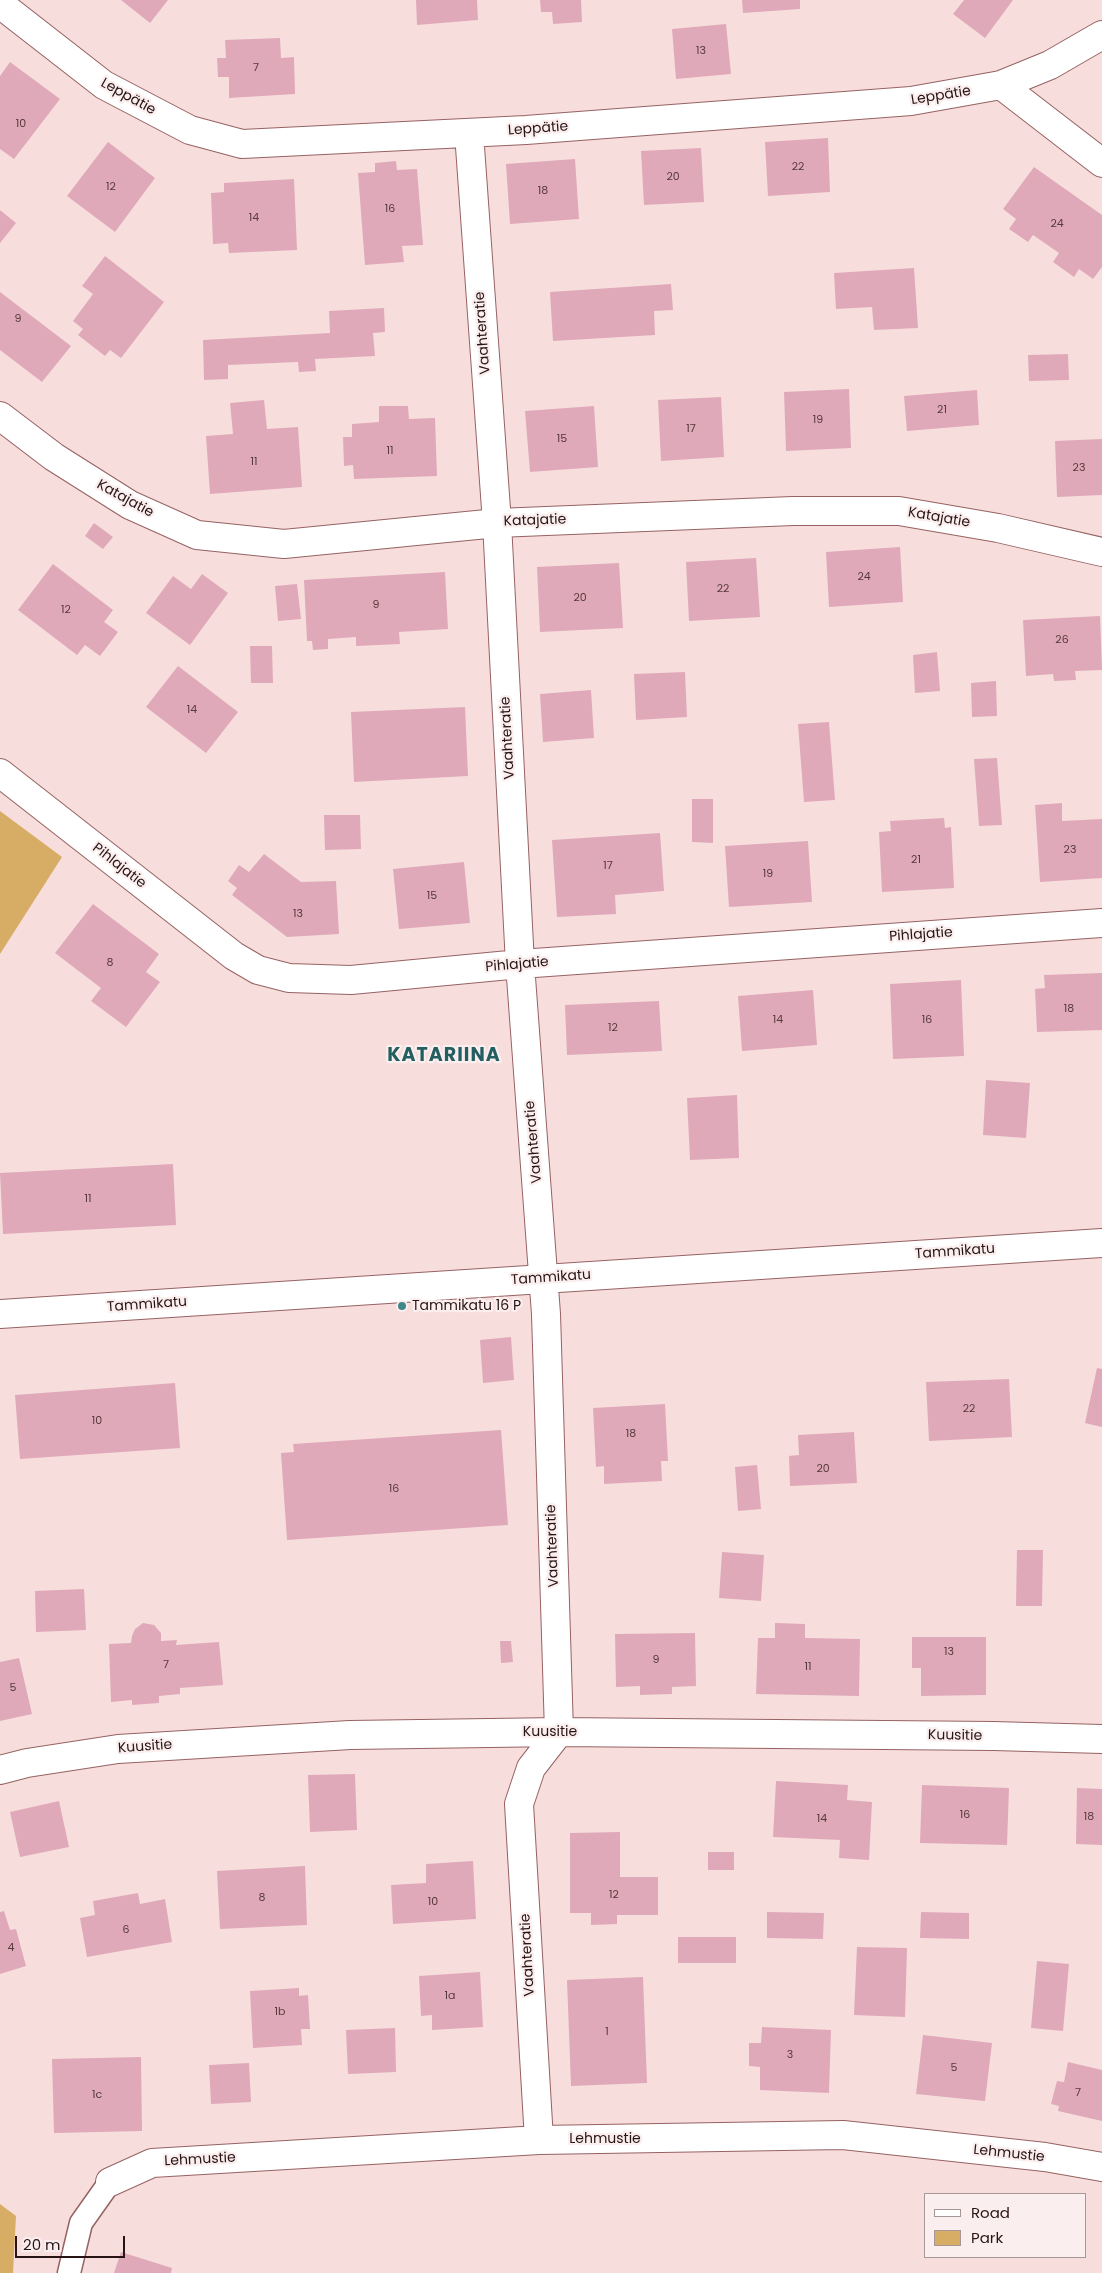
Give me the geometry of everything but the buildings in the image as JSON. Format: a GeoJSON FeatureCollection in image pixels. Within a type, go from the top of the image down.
{"type":"FeatureCollection","features":[{"type":"Feature","properties":{"kind":"street","name":"Leppätie"},"geometry":{"type":"LineString","coordinates":[[0,4],[104,85],[190,130],[242,144],[469,133],[911,101],[1001,85],[1050,65],[1102,35]]}},
{"type":"Feature","properties":{"kind":"street"},"geometry":{"type":"LineString","coordinates":[[1001,85],[1102,163]]}},
{"type":"Feature","properties":{"kind":"street","name":"Vaahteratie"},"geometry":{"type":"LineString","coordinates":[[469,133],[497,523],[520,964],[544,1278],[559,1732],[531,1768],[519,1804],[539,2140]]}},
{"type":"Feature","properties":{"kind":"street","name":"Katajatie"},"geometry":{"type":"LineString","coordinates":[[0,416],[54,457],[130,505],[197,535],[284,544],[497,523],[794,511],[899,511],[998,528],[1102,552]]}},
{"type":"Feature","properties":{"kind":"street","name":"Pihlajatie"},"geometry":{"type":"LineString","coordinates":[[0,773],[234,956],[258,970],[289,978],[351,980],[520,964],[1102,923]]}},
{"type":"Feature","properties":{"kind":"street","name":"Tammikatu"},"geometry":{"type":"LineString","coordinates":[[0,1314],[1102,1243]]}},
{"type":"Feature","properties":{"kind":"street","name":"Kuusitie"},"geometry":{"type":"LineString","coordinates":[[0,1770],[27,1763],[118,1749],[350,1735],[559,1732],[993,1736],[1102,1739]]}},
{"type":"Feature","properties":{"kind":"street","name":"Lehmustie"},"geometry":{"type":"LineString","coordinates":[[110,2182],[152,2163],[539,2140],[843,2135],[1045,2157],[1102,2167]]}},
{"type":"Feature","properties":{"kind":"lane"},"geometry":{"type":"LineString","coordinates":[[68,2273],[81,2223],[110,2182]]}},
{"type":"Feature","properties":{"kind":"green space"},"geometry":{"type":"Polygon","coordinates":[[[0,811],[62,857],[0,954],[0,811]]]}},
{"type":"Feature","properties":{"kind":"green space"},"geometry":{"type":"Polygon","coordinates":[[[0,2204],[16,2216],[13,2273],[0,2273],[0,2204]]]}},
{"type":"Feature","properties":{"kind":"place","name":"Tammikatu 16 P"},"geometry":{"type":"Point","coordinates":[402,1306]}},
{"type":"Feature","properties":{"kind":"district","name":"KATARIINA"},"geometry":{"type":"Point","coordinates":[444,1056]}}]}
